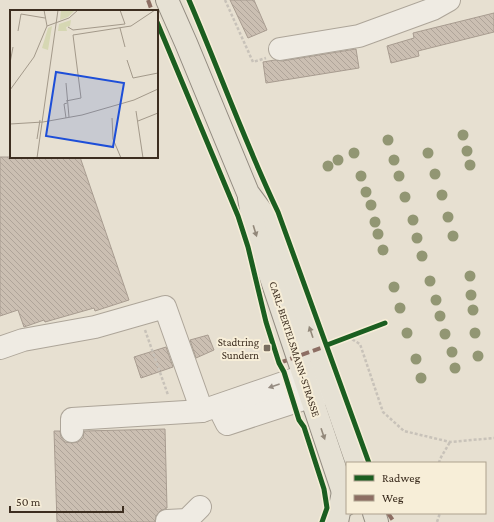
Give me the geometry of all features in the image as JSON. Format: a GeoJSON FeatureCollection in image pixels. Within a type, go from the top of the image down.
{"type":"FeatureCollection","features":[{"type":"Feature","properties":{"kind":"main road","name":"CARL-BERTELSMANN-STRASSE"},"geometry":{"type":"LineString","coordinates":[[167,0],[248,193],[254,228],[345,498]]}},
{"type":"Feature","properties":{"kind":"main road","name":"CARL-BERTELSMANN-STRASSE"},"geometry":{"type":"LineString","coordinates":[[248,193],[268,220],[293,279],[357,462]]}},
{"type":"Feature","properties":{"kind":"main road"},"geometry":{"type":"LineString","coordinates":[[337,522],[345,498]]}},
{"type":"Feature","properties":{"kind":"street"},"geometry":{"type":"LineString","coordinates":[[280,49],[359,36],[433,10],[449,0]]}},
{"type":"Feature","properties":{"kind":"street"},"geometry":{"type":"LineString","coordinates":[[0,348],[23,340],[95,327],[165,307],[216,414]]}},
{"type":"Feature","properties":{"kind":"street"},"geometry":{"type":"LineString","coordinates":[[216,414],[303,376],[324,369]]}},
{"type":"Feature","properties":{"kind":"street"},"geometry":{"type":"LineString","coordinates":[[72,425],[175,413],[216,414],[310,397],[332,390]]}},
{"type":"Feature","properties":{"kind":"street"},"geometry":{"type":"LineString","coordinates":[[167,521],[187,520],[200,507]]}},
{"type":"Feature","properties":{"kind":"path"},"geometry":{"type":"LineString","coordinates":[[224,0],[253,62],[276,55],[280,49]]}},
{"type":"Feature","properties":{"kind":"path"},"geometry":{"type":"LineString","coordinates":[[140,314],[175,413]]}},
{"type":"Feature","properties":{"kind":"path"},"geometry":{"type":"LineString","coordinates":[[348,337],[360,344],[383,412],[404,431],[450,442],[494,438]]}},
{"type":"Feature","properties":{"kind":"path"},"geometry":{"type":"LineString","coordinates":[[439,462],[450,442]]}},
{"type":"Feature","properties":{"kind":"building"},"geometry":{"type":"Polygon","coordinates":[[[230,0],[254,0],[267,30],[248,38],[230,0]]]}},
{"type":"Feature","properties":{"kind":"building"},"geometry":{"type":"Polygon","coordinates":[[[494,13],[494,32],[418,51],[419,56],[391,63],[387,46],[414,38],[413,33],[494,13]]]}},
{"type":"Feature","properties":{"kind":"building"},"geometry":{"type":"Polygon","coordinates":[[[356,49],[359,68],[266,83],[263,62],[275,60],[282,61],[356,49]]]}},
{"type":"Feature","properties":{"kind":"building"},"geometry":{"type":"Polygon","coordinates":[[[0,157],[80,158],[129,300],[95,311],[94,308],[45,322],[44,320],[24,327],[18,310],[0,316],[0,157]]]}},
{"type":"Feature","properties":{"kind":"building"},"geometry":{"type":"Polygon","coordinates":[[[208,335],[214,350],[196,358],[190,340],[208,335]]]}},
{"type":"Feature","properties":{"kind":"building"},"geometry":{"type":"Polygon","coordinates":[[[166,347],[173,367],[141,378],[134,357],[166,347]]]}},
{"type":"Feature","properties":{"kind":"building"},"geometry":{"type":"Polygon","coordinates":[[[165,429],[167,508],[160,511],[156,516],[155,522],[57,522],[54,431],[60,431],[61,437],[65,442],[72,443],[78,442],[83,438],[84,431],[165,429]]]}},
{"type":"Feature","properties":{"kind":"marked path"},"geometry":{"type":"LineString","coordinates":[[148,0],[152,10]]}},
{"type":"Feature","properties":{"kind":"marked path"},"geometry":{"type":"LineString","coordinates":[[279,363],[329,345]]}},
{"type":"Feature","properties":{"kind":"marked path"},"geometry":{"type":"LineString","coordinates":[[389,514],[394,522]]}},
{"type":"Feature","properties":{"kind":"cycle path"},"geometry":{"type":"LineString","coordinates":[[189,0],[254,160],[278,212],[369,462]]}},
{"type":"Feature","properties":{"kind":"cycle path"},"geometry":{"type":"LineString","coordinates":[[158,24],[238,216],[248,247],[266,322],[299,420],[304,427],[324,489],[327,508],[322,522]]}},
{"type":"Feature","properties":{"kind":"cycle path"},"geometry":{"type":"LineString","coordinates":[[327,345],[385,323]]}},
{"type":"Feature","properties":{"kind":"place","name":"Stadtring Sundern"},"geometry":{"type":"Point","coordinates":[267,348]}}]}
